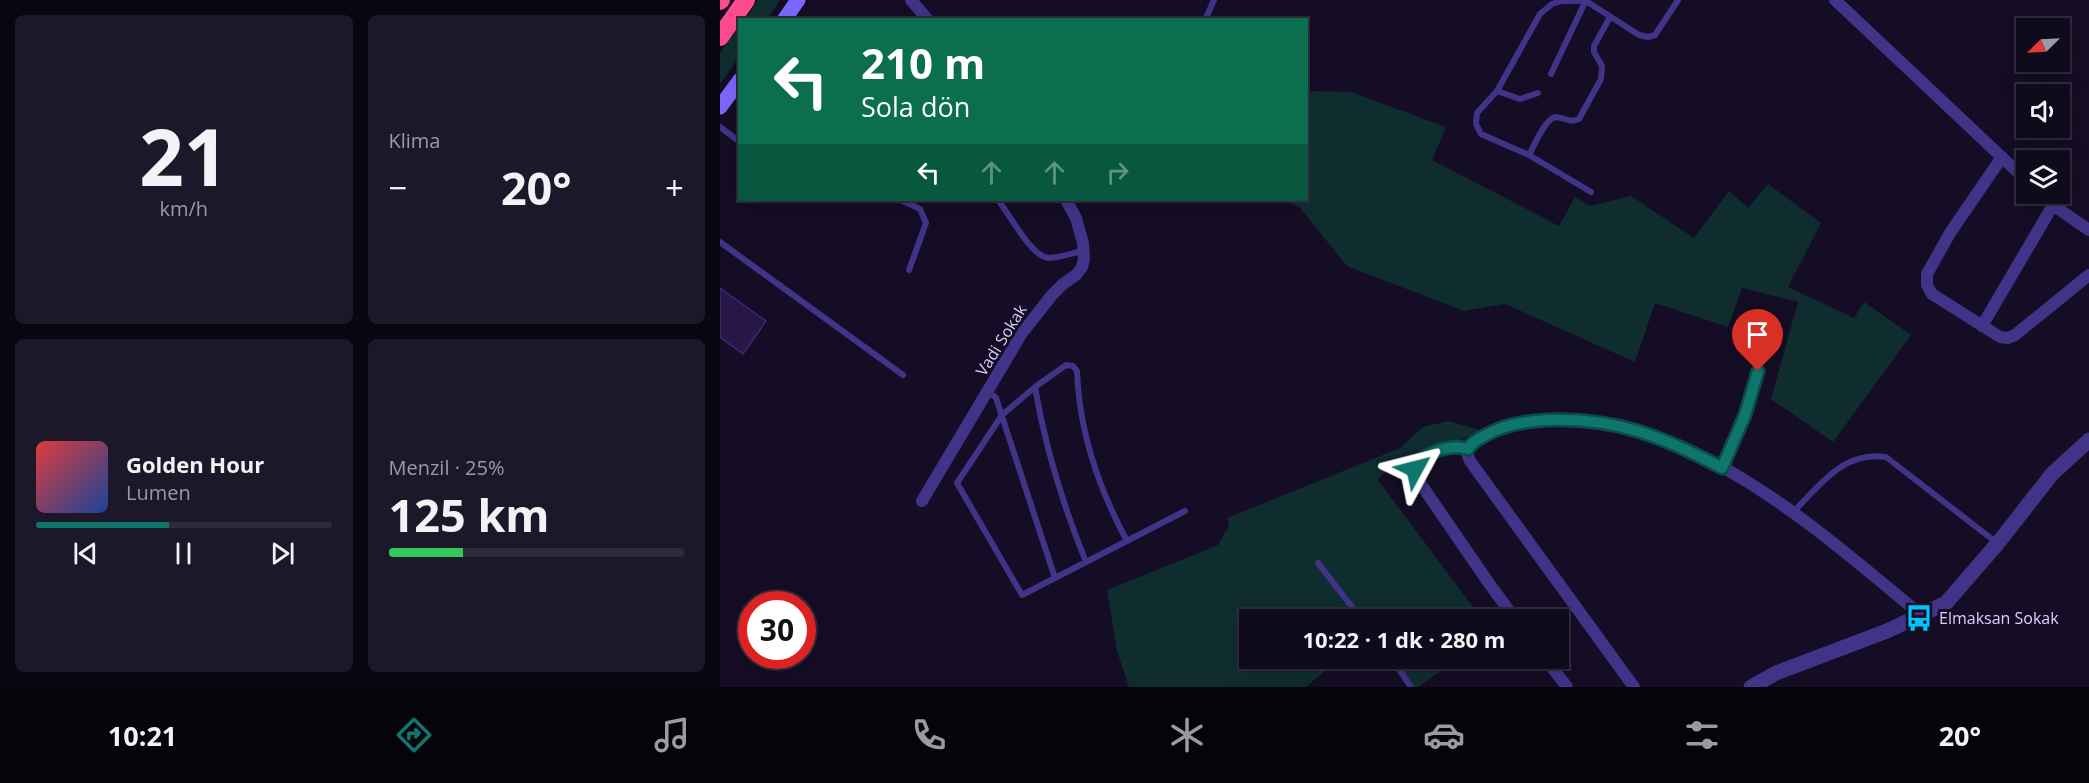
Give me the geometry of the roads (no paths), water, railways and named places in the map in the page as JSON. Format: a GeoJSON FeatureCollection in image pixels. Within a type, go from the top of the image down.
{"type":"FeatureCollection","features":[{"type":"Feature","properties":{"kind":"highway"},"geometry":{"type":"LineString","coordinates":[[720,37],[746,0]]}},
{"type":"Feature","properties":{"kind":"main road"},"geometry":{"type":"LineString","coordinates":[[785,18],[798,0]]}},
{"type":"Feature","properties":{"kind":"main road"},"geometry":{"type":"LineString","coordinates":[[720,107],[738,83]]}},
{"type":"Feature","properties":{"kind":"street"},"geometry":{"type":"LineString","coordinates":[[911,0],[926,18]]}},
{"type":"Feature","properties":{"kind":"street"},"geometry":{"type":"LineString","coordinates":[[1835,0],[2016,170]]}},
{"type":"Feature","properties":{"kind":"street"},"geometry":{"type":"LineString","coordinates":[[2002,157],[1950,234],[1927,274],[1927,285],[1932,294],[2000,337],[2012,337],[2089,275]]}},
{"type":"Feature","properties":{"kind":"street"},"geometry":{"type":"LineString","coordinates":[[1067,201],[1076,218],[1084,251]]}},
{"type":"Feature","properties":{"kind":"street"},"geometry":{"type":"LineString","coordinates":[[1982,326],[2053,206],[2089,230]]}},
{"type":"Feature","properties":{"kind":"street","name":"Vadi Sokak"},"geometry":{"type":"LineString","coordinates":[[922,501],[1032,320],[1063,284],[1079,271],[1084,259],[1084,251]]}},
{"type":"Feature","properties":{"kind":"street"},"geometry":{"type":"LineString","coordinates":[[1634,687],[1470,461],[1468,449],[1473,442],[1510,425],[1535,421],[1587,420],[1623,426],[1652,435],[1722,468],[1792,513],[1921,615]]}},
{"type":"Feature","properties":{"kind":"street"},"geometry":{"type":"LineString","coordinates":[[1751,687],[1776,673],[1887,631],[1946,603],[1998,543],[2052,474],[2089,440]]}},
{"type":"Feature","properties":{"kind":"street"},"geometry":{"type":"LineString","coordinates":[[1468,449],[1453,447],[1424,457],[1416,465],[1416,477],[1508,609]]}},
{"type":"Feature","properties":{"kind":"street"},"geometry":{"type":"LineString","coordinates":[[1553,669],[1567,687]]}},
{"type":"Feature","properties":{"kind":"lane"},"geometry":{"type":"LineString","coordinates":[[1206,18],[1214,0]]}},
{"type":"Feature","properties":{"kind":"lane"},"geometry":{"type":"LineString","coordinates":[[1591,192],[1529,155],[1481,134],[1476,120],[1477,112],[1497,91],[1543,10],[1552,4],[1562,1],[1586,1],[1639,35],[1652,36],[1655,35],[1678,0]]}},
{"type":"Feature","properties":{"kind":"lane"},"geometry":{"type":"LineString","coordinates":[[1551,74],[1586,1]]}},
{"type":"Feature","properties":{"kind":"lane"},"geometry":{"type":"LineString","coordinates":[[1529,155],[1549,120],[1556,117],[1568,121],[1579,119],[1602,79],[1602,66],[1593,49],[1610,17]]}},
{"type":"Feature","properties":{"kind":"lane"},"geometry":{"type":"LineString","coordinates":[[1497,91],[1520,99],[1538,93]]}},
{"type":"Feature","properties":{"kind":"lane"},"geometry":{"type":"LineString","coordinates":[[720,127],[738,140]]}},
{"type":"Feature","properties":{"kind":"lane"},"geometry":{"type":"LineString","coordinates":[[903,201],[920,208],[926,223],[909,270]]}},
{"type":"Feature","properties":{"kind":"lane"},"geometry":{"type":"LineString","coordinates":[[999,201],[1029,246],[1040,255],[1048,258],[1084,251]]}},
{"type":"Feature","properties":{"kind":"lane"},"geometry":{"type":"LineString","coordinates":[[720,242],[903,375]]}},
{"type":"Feature","properties":{"kind":"lane"},"geometry":{"type":"LineString","coordinates":[[1127,541],[1109,504],[1094,463],[1083,419],[1075,368],[1066,365],[1002,415],[957,483],[1022,595],[1127,541],[1185,511]]}},
{"type":"Feature","properties":{"kind":"lane"},"geometry":{"type":"LineString","coordinates":[[1722,468],[1745,415],[1758,371]]}},
{"type":"Feature","properties":{"kind":"lane"},"geometry":{"type":"LineString","coordinates":[[1035,387],[1042,426],[1057,482],[1086,562]]}},
{"type":"Feature","properties":{"kind":"lane"},"geometry":{"type":"LineString","coordinates":[[988,391],[996,398],[1055,578]]}},
{"type":"Feature","properties":{"kind":"lane"},"geometry":{"type":"LineString","coordinates":[[1792,513],[1842,465],[1867,456],[1886,457],[1998,543]]}},
{"type":"Feature","properties":{"kind":"lane"},"geometry":{"type":"LineString","coordinates":[[1318,563],[1354,609]]}},
{"type":"Feature","properties":{"kind":"lane"},"geometry":{"type":"LineString","coordinates":[[1399,669],[1411,687]]}},
{"type":"Feature","properties":{"kind":"place","name":"Elmaksan Sokak"},"geometry":{"type":"Point","coordinates":[1919,618]}}]}
